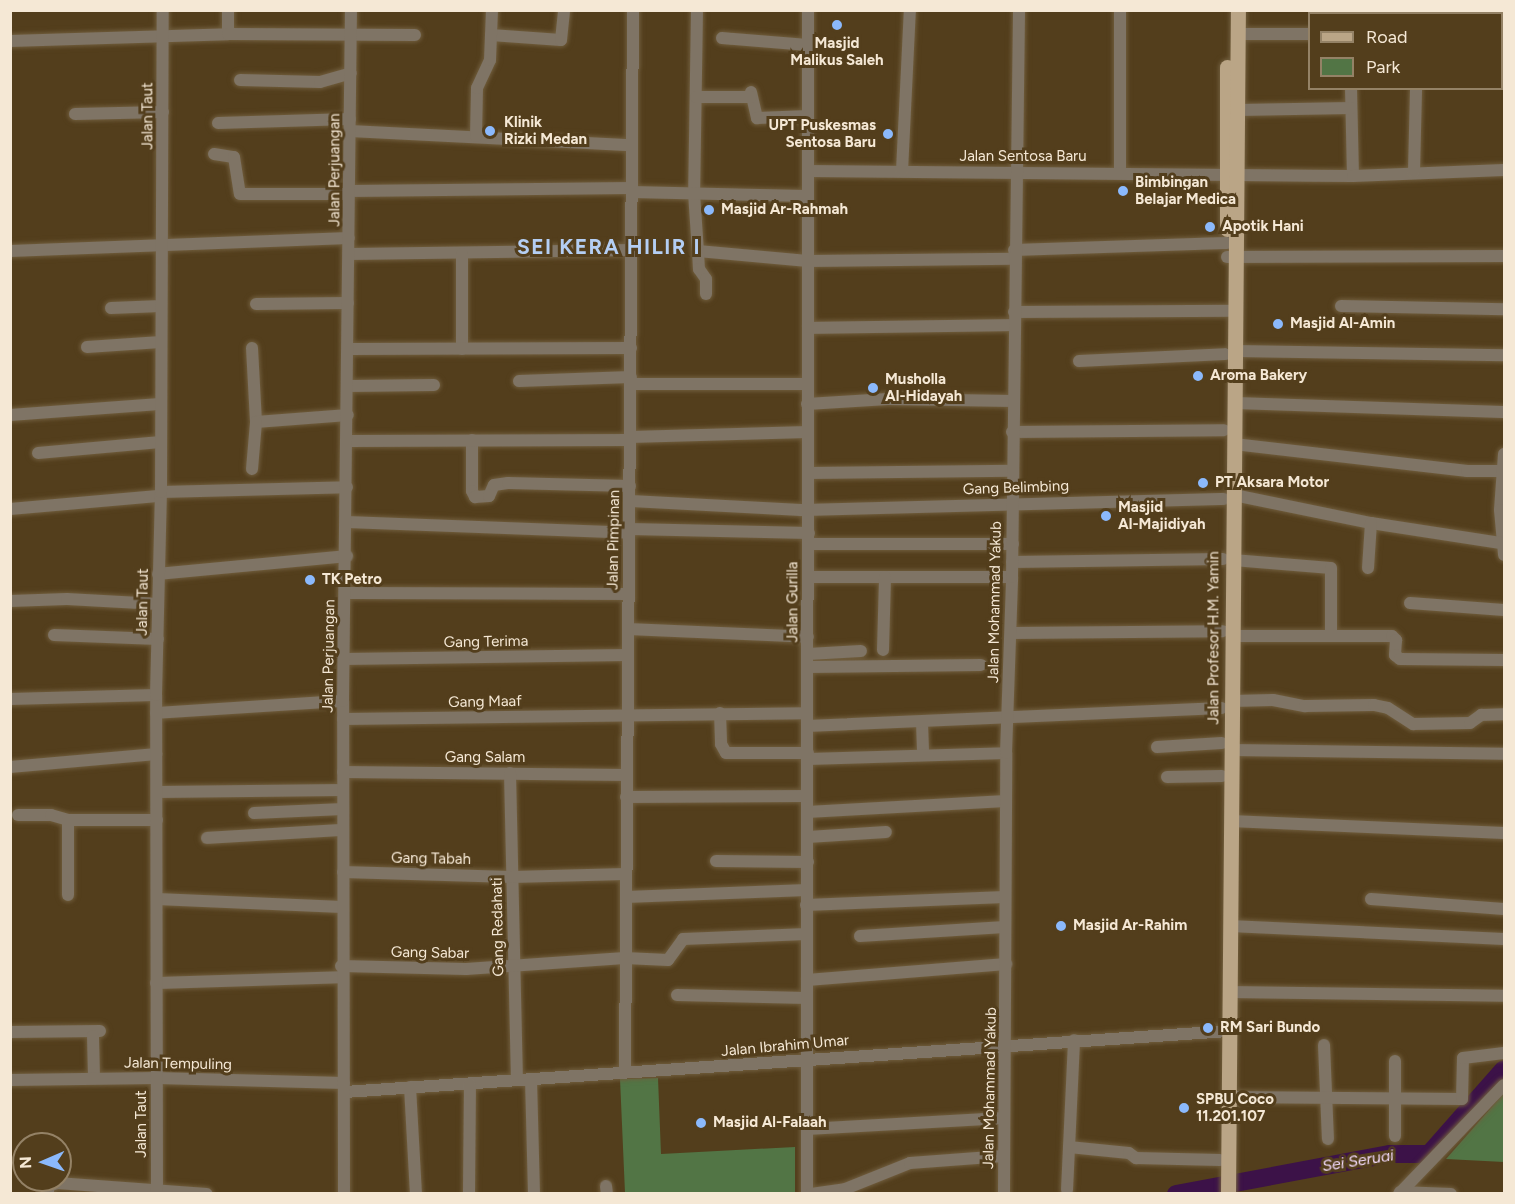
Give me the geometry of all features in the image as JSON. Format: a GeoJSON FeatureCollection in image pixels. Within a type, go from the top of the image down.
{"type":"FeatureCollection","features":[{"type":"Feature","properties":{"kind":"main road","name":"Jalan Profesor H.M. Yamin"},"geometry":{"type":"LineString","coordinates":[[1228,10],[1234,40],[1238,110],[1232,172]]}},
{"type":"Feature","properties":{"kind":"main road","name":"Jalan Profesor H.M. Yamin"},"geometry":{"type":"LineString","coordinates":[[1229,497],[1224,430],[1230,352],[1234,40],[1238,10]]}},
{"type":"Feature","properties":{"kind":"main road","name":"Jalan Profesor H.M. Yamin"},"geometry":{"type":"LineString","coordinates":[[1219,1194],[1229,1097],[1224,1031],[1229,992],[1230,926],[1226,897],[1231,821],[1227,746],[1227,633],[1229,497],[1234,403],[1230,352]]}},
{"type":"Feature","properties":{"kind":"main road","name":"Jalan Profesor H.M. Yamin"},"geometry":{"type":"LineString","coordinates":[[1227,746],[1222,776],[1226,897],[1223,1168],[1228,1194]]}},
{"type":"Feature","properties":{"kind":"street","name":"Jalan Taut"},"geometry":{"type":"LineString","coordinates":[[157,1192],[156,695],[161,494],[163,10]]}},
{"type":"Feature","properties":{"kind":"street"},"geometry":{"type":"LineString","coordinates":[[228,10],[228,34]]}},
{"type":"Feature","properties":{"kind":"street","name":"Jalan Perjuangan"},"geometry":{"type":"LineString","coordinates":[[344,1194],[341,972],[351,10]]}},
{"type":"Feature","properties":{"kind":"street"},"geometry":{"type":"LineString","coordinates":[[476,136],[477,88],[490,60],[492,10]]}},
{"type":"Feature","properties":{"kind":"street"},"geometry":{"type":"LineString","coordinates":[[491,35],[561,40],[564,10]]}},
{"type":"Feature","properties":{"kind":"street","name":"Jalan Pimpinan"},"geometry":{"type":"LineString","coordinates":[[625,1071],[633,10]]}},
{"type":"Feature","properties":{"kind":"street"},"geometry":{"type":"LineString","coordinates":[[697,10],[694,193],[699,269],[706,279],[706,294]]}},
{"type":"Feature","properties":{"kind":"street","name":"Jalan Gurilla"},"geometry":{"type":"LineString","coordinates":[[808,10],[809,539],[805,1059],[809,1194]]}},
{"type":"Feature","properties":{"kind":"street"},"geometry":{"type":"LineString","coordinates":[[902,171],[910,10]]}},
{"type":"Feature","properties":{"kind":"street","name":"Jalan Mohammad Yakub"},"geometry":{"type":"LineString","coordinates":[[1004,1191],[1006,753],[1013,544],[1011,502],[1013,255],[1019,10]]}},
{"type":"Feature","properties":{"kind":"street"},"geometry":{"type":"LineString","coordinates":[[1120,10],[1120,171]]}},
{"type":"Feature","properties":{"kind":"street"},"geometry":{"type":"LineString","coordinates":[[10,41],[228,34],[415,35]]}},
{"type":"Feature","properties":{"kind":"street"},"geometry":{"type":"LineString","coordinates":[[1234,40],[1308,34]]}},
{"type":"Feature","properties":{"kind":"street"},"geometry":{"type":"LineString","coordinates":[[722,38],[808,45]]}},
{"type":"Feature","properties":{"kind":"street"},"geometry":{"type":"LineString","coordinates":[[240,80],[320,82],[351,73]]}},
{"type":"Feature","properties":{"kind":"street"},"geometry":{"type":"LineString","coordinates":[[1351,90],[1353,176]]}},
{"type":"Feature","properties":{"kind":"street"},"geometry":{"type":"LineString","coordinates":[[1414,172],[1416,90]]}},
{"type":"Feature","properties":{"kind":"street"},"geometry":{"type":"LineString","coordinates":[[696,97],[751,95],[757,118],[808,116]]}},
{"type":"Feature","properties":{"kind":"street"},"geometry":{"type":"LineString","coordinates":[[1238,110],[1351,108]]}},
{"type":"Feature","properties":{"kind":"street"},"geometry":{"type":"LineString","coordinates":[[75,114],[163,112]]}},
{"type":"Feature","properties":{"kind":"street"},"geometry":{"type":"LineString","coordinates":[[218,123],[350,125],[476,136],[632,145]]}},
{"type":"Feature","properties":{"kind":"street"},"geometry":{"type":"LineString","coordinates":[[214,154],[234,157],[240,194],[632,190],[807,196]]}},
{"type":"Feature","properties":{"kind":"street","name":"Jalan Sentosa Baru"},"geometry":{"type":"LineString","coordinates":[[808,171],[1016,174],[1120,171],[1232,172],[1353,176],[1504,170]]}},
{"type":"Feature","properties":{"kind":"street"},"geometry":{"type":"LineString","coordinates":[[10,251],[163,242],[349,238]]}},
{"type":"Feature","properties":{"kind":"street"},"geometry":{"type":"LineString","coordinates":[[349,254],[630,250]]}},
{"type":"Feature","properties":{"kind":"street"},"geometry":{"type":"LineString","coordinates":[[698,251],[808,261],[1232,250],[1504,256]]}},
{"type":"Feature","properties":{"kind":"street"},"geometry":{"type":"LineString","coordinates":[[462,254],[462,349]]}},
{"type":"Feature","properties":{"kind":"street"},"geometry":{"type":"LineString","coordinates":[[256,304],[348,303]]}},
{"type":"Feature","properties":{"kind":"street"},"geometry":{"type":"LineString","coordinates":[[111,308],[161,306]]}},
{"type":"Feature","properties":{"kind":"street"},"geometry":{"type":"LineString","coordinates":[[1341,306],[1504,309]]}},
{"type":"Feature","properties":{"kind":"street"},"geometry":{"type":"LineString","coordinates":[[1014,312],[1231,311]]}},
{"type":"Feature","properties":{"kind":"street"},"geometry":{"type":"LineString","coordinates":[[808,328],[1014,325]]}},
{"type":"Feature","properties":{"kind":"street"},"geometry":{"type":"LineString","coordinates":[[87,347],[161,342]]}},
{"type":"Feature","properties":{"kind":"street"},"geometry":{"type":"LineString","coordinates":[[252,348],[256,422],[252,469]]}},
{"type":"Feature","properties":{"kind":"street"},"geometry":{"type":"LineString","coordinates":[[348,349],[631,348]]}},
{"type":"Feature","properties":{"kind":"street"},"geometry":{"type":"LineString","coordinates":[[1079,361],[1230,352],[1504,355]]}},
{"type":"Feature","properties":{"kind":"street"},"geometry":{"type":"LineString","coordinates":[[519,381],[631,380],[807,384]]}},
{"type":"Feature","properties":{"kind":"street"},"geometry":{"type":"LineString","coordinates":[[348,386],[434,385]]}},
{"type":"Feature","properties":{"kind":"street"},"geometry":{"type":"LineString","coordinates":[[807,404],[888,399],[1013,400]]}},
{"type":"Feature","properties":{"kind":"street"},"geometry":{"type":"LineString","coordinates":[[1234,403],[1504,412]]}},
{"type":"Feature","properties":{"kind":"street"},"geometry":{"type":"LineString","coordinates":[[10,415],[160,404]]}},
{"type":"Feature","properties":{"kind":"street"},"geometry":{"type":"LineString","coordinates":[[256,422],[348,415]]}},
{"type":"Feature","properties":{"kind":"street"},"geometry":{"type":"LineString","coordinates":[[1012,432],[1224,430]]}},
{"type":"Feature","properties":{"kind":"street"},"geometry":{"type":"LineString","coordinates":[[348,441],[630,438],[808,432]]}},
{"type":"Feature","properties":{"kind":"street"},"geometry":{"type":"LineString","coordinates":[[472,440],[472,491],[475,497],[489,496],[494,485],[508,483],[630,486]]}},
{"type":"Feature","properties":{"kind":"street"},"geometry":{"type":"LineString","coordinates":[[38,453],[161,442]]}},
{"type":"Feature","properties":{"kind":"street"},"geometry":{"type":"LineString","coordinates":[[1233,444],[1467,471],[1503,471]]}},
{"type":"Feature","properties":{"kind":"street"},"geometry":{"type":"LineString","coordinates":[[1502,549],[1504,454]]}},
{"type":"Feature","properties":{"kind":"street"},"geometry":{"type":"LineString","coordinates":[[808,473],[1013,471]]}},
{"type":"Feature","properties":{"kind":"street"},"geometry":{"type":"LineString","coordinates":[[10,508],[161,494],[347,487]]}},
{"type":"Feature","properties":{"kind":"street","name":"Gang Belimbing"},"geometry":{"type":"LineString","coordinates":[[631,501],[808,510],[1229,497],[1502,549]]}},
{"type":"Feature","properties":{"kind":"street"},"geometry":{"type":"LineString","coordinates":[[347,522],[1013,544]]}},
{"type":"Feature","properties":{"kind":"street"},"geometry":{"type":"LineString","coordinates":[[1368,568],[1371,523]]}},
{"type":"Feature","properties":{"kind":"street"},"geometry":{"type":"LineString","coordinates":[[158,574],[347,556]]}},
{"type":"Feature","properties":{"kind":"street"},"geometry":{"type":"LineString","coordinates":[[1012,562],[1228,559],[1330,567],[1333,576],[1331,636]]}},
{"type":"Feature","properties":{"kind":"street"},"geometry":{"type":"LineString","coordinates":[[808,577],[1012,577]]}},
{"type":"Feature","properties":{"kind":"street"},"geometry":{"type":"LineString","coordinates":[[883,650],[885,577]]}},
{"type":"Feature","properties":{"kind":"street"},"geometry":{"type":"LineString","coordinates":[[346,593],[629,594]]}},
{"type":"Feature","properties":{"kind":"street"},"geometry":{"type":"LineString","coordinates":[[10,601],[67,598],[158,604]]}},
{"type":"Feature","properties":{"kind":"street"},"geometry":{"type":"LineString","coordinates":[[1410,603],[1504,610]]}},
{"type":"Feature","properties":{"kind":"street"},"geometry":{"type":"LineString","coordinates":[[628,629],[808,637]]}},
{"type":"Feature","properties":{"kind":"street"},"geometry":{"type":"LineString","coordinates":[[1011,633],[1227,633],[1394,637],[1395,655],[1400,659],[1504,660]]}},
{"type":"Feature","properties":{"kind":"street"},"geometry":{"type":"LineString","coordinates":[[54,635],[158,639]]}},
{"type":"Feature","properties":{"kind":"street"},"geometry":{"type":"LineString","coordinates":[[808,654],[861,651]]}},
{"type":"Feature","properties":{"kind":"street","name":"Gang Terima"},"geometry":{"type":"LineString","coordinates":[[344,660],[628,655]]}},
{"type":"Feature","properties":{"kind":"street"},"geometry":{"type":"LineString","coordinates":[[808,667],[981,665]]}},
{"type":"Feature","properties":{"kind":"street"},"geometry":{"type":"LineString","coordinates":[[10,699],[156,695]]}},
{"type":"Feature","properties":{"kind":"street"},"geometry":{"type":"LineString","coordinates":[[807,726],[1007,719],[1273,700],[1305,706],[1374,705],[1397,713],[1409,724],[1470,723],[1480,715],[1504,714]]}},
{"type":"Feature","properties":{"kind":"street"},"geometry":{"type":"LineString","coordinates":[[156,713],[343,701]]}},
{"type":"Feature","properties":{"kind":"street"},"geometry":{"type":"LineString","coordinates":[[720,713],[721,744],[726,753],[808,756],[1006,753]]}},
{"type":"Feature","properties":{"kind":"street","name":"Gang Maaf"},"geometry":{"type":"LineString","coordinates":[[343,719],[806,713]]}},
{"type":"Feature","properties":{"kind":"street"},"geometry":{"type":"LineString","coordinates":[[922,722],[923,755]]}},
{"type":"Feature","properties":{"kind":"street"},"geometry":{"type":"LineString","coordinates":[[1157,747],[1227,746],[1504,753]]}},
{"type":"Feature","properties":{"kind":"street"},"geometry":{"type":"LineString","coordinates":[[10,767],[156,754]]}},
{"type":"Feature","properties":{"kind":"street","name":"Gang Salam"},"geometry":{"type":"LineString","coordinates":[[343,772],[627,775]]}},
{"type":"Feature","properties":{"kind":"street","name":"Gang Redahati"},"geometry":{"type":"LineString","coordinates":[[510,773],[517,1080]]}},
{"type":"Feature","properties":{"kind":"street"},"geometry":{"type":"LineString","coordinates":[[1167,777],[1222,776]]}},
{"type":"Feature","properties":{"kind":"street"},"geometry":{"type":"LineString","coordinates":[[157,792],[343,790]]}},
{"type":"Feature","properties":{"kind":"street"},"geometry":{"type":"LineString","coordinates":[[627,797],[807,796]]}},
{"type":"Feature","properties":{"kind":"street"},"geometry":{"type":"LineString","coordinates":[[807,812],[1006,801]]}},
{"type":"Feature","properties":{"kind":"street"},"geometry":{"type":"LineString","coordinates":[[254,813],[343,809]]}},
{"type":"Feature","properties":{"kind":"street"},"geometry":{"type":"LineString","coordinates":[[18,816],[51,815],[68,820],[157,820]]}},
{"type":"Feature","properties":{"kind":"street"},"geometry":{"type":"LineString","coordinates":[[68,820],[68,895]]}},
{"type":"Feature","properties":{"kind":"street"},"geometry":{"type":"LineString","coordinates":[[1231,821],[1504,833]]}},
{"type":"Feature","properties":{"kind":"street"},"geometry":{"type":"LineString","coordinates":[[207,838],[343,830]]}},
{"type":"Feature","properties":{"kind":"street"},"geometry":{"type":"LineString","coordinates":[[808,837],[886,832]]}},
{"type":"Feature","properties":{"kind":"street"},"geometry":{"type":"LineString","coordinates":[[716,861],[808,862]]}},
{"type":"Feature","properties":{"kind":"street","name":"Gang Tabah"},"geometry":{"type":"LineString","coordinates":[[343,872],[512,877],[626,874]]}},
{"type":"Feature","properties":{"kind":"street"},"geometry":{"type":"LineString","coordinates":[[626,897],[807,890]]}},
{"type":"Feature","properties":{"kind":"street"},"geometry":{"type":"LineString","coordinates":[[806,905],[1005,897]]}},
{"type":"Feature","properties":{"kind":"street"},"geometry":{"type":"LineString","coordinates":[[1371,899],[1504,909]]}},
{"type":"Feature","properties":{"kind":"street"},"geometry":{"type":"LineString","coordinates":[[157,900],[342,907]]}},
{"type":"Feature","properties":{"kind":"street"},"geometry":{"type":"LineString","coordinates":[[1230,926],[1504,939]]}},
{"type":"Feature","properties":{"kind":"street"},"geometry":{"type":"LineString","coordinates":[[860,936],[1005,927]]}},
{"type":"Feature","properties":{"kind":"street","name":"Gang Sabar"},"geometry":{"type":"LineString","coordinates":[[156,983],[341,972],[513,966],[625,958],[668,960],[683,939],[807,934]]}},
{"type":"Feature","properties":{"kind":"street"},"geometry":{"type":"LineString","coordinates":[[807,980],[1006,964]]}},
{"type":"Feature","properties":{"kind":"street"},"geometry":{"type":"LineString","coordinates":[[1229,992],[1504,996]]}},
{"type":"Feature","properties":{"kind":"street"},"geometry":{"type":"LineString","coordinates":[[676,995],[807,998]]}},
{"type":"Feature","properties":{"kind":"street","name":"Jalan Ibrahim Umar"},"geometry":{"type":"LineString","coordinates":[[344,1087],[410,1088],[1005,1044],[1224,1031]]}},
{"type":"Feature","properties":{"kind":"street"},"geometry":{"type":"LineString","coordinates":[[10,1032],[97,1033],[94,1078]]}},
{"type":"Feature","properties":{"kind":"street"},"geometry":{"type":"LineString","coordinates":[[1067,1190],[1074,1040]]}},
{"type":"Feature","properties":{"kind":"street"},"geometry":{"type":"LineString","coordinates":[[1324,1045],[1328,1139]]}},
{"type":"Feature","properties":{"kind":"street"},"geometry":{"type":"LineString","coordinates":[[1229,1097],[1394,1101],[1462,1100],[1463,1058],[1504,1053]]}},
{"type":"Feature","properties":{"kind":"street"},"geometry":{"type":"LineString","coordinates":[[1395,1061],[1395,1136]]}},
{"type":"Feature","properties":{"kind":"street","name":"Jalan Tempuling"},"geometry":{"type":"LineString","coordinates":[[10,1080],[157,1078],[344,1087]]}},
{"type":"Feature","properties":{"kind":"street"},"geometry":{"type":"LineString","coordinates":[[531,1079],[534,1194]]}},
{"type":"Feature","properties":{"kind":"street"},"geometry":{"type":"LineString","coordinates":[[470,1084],[470,1194]]}},
{"type":"Feature","properties":{"kind":"street"},"geometry":{"type":"LineString","coordinates":[[1400,1193],[1504,1085]]}},
{"type":"Feature","properties":{"kind":"street"},"geometry":{"type":"LineString","coordinates":[[410,1088],[416,1194]]}},
{"type":"Feature","properties":{"kind":"street"},"geometry":{"type":"LineString","coordinates":[[807,1130],[1004,1118]]}},
{"type":"Feature","properties":{"kind":"street"},"geometry":{"type":"LineString","coordinates":[[1069,1147],[1130,1153],[1136,1158],[1223,1168]]}},
{"type":"Feature","properties":{"kind":"street"},"geometry":{"type":"LineString","coordinates":[[809,1194],[845,1189],[910,1163],[1004,1156]]}},
{"type":"Feature","properties":{"kind":"street"},"geometry":{"type":"LineString","coordinates":[[48,1194],[48,1186],[57,1183],[207,1194]]}},
{"type":"Feature","properties":{"kind":"street"},"geometry":{"type":"LineString","coordinates":[[1400,1193],[1451,1194]]}},
{"type":"Feature","properties":{"kind":"green space"},"geometry":{"type":"Polygon","coordinates":[[[658,1078],[661,1154],[795,1147],[795,1193],[625,1193],[620,1079],[658,1078]]]}},
{"type":"Feature","properties":{"kind":"green space"},"geometry":{"type":"Polygon","coordinates":[[[1504,1093],[1504,1162],[1446,1159],[1504,1093]]]}},
{"type":"Feature","properties":{"kind":"waterway","name":"Sei Seruai"},"geometry":{"type":"LineString","coordinates":[[1176,1194],[1390,1154],[1429,1154],[1504,1069]]}},
{"type":"Feature","properties":{"kind":"place","name":"Masjid Malikus Saleh"},"geometry":{"type":"Point","coordinates":[837,25]}},
{"type":"Feature","properties":{"kind":"place","name":"Klinik Rizki Medan"},"geometry":{"type":"Point","coordinates":[490,131]}},
{"type":"Feature","properties":{"kind":"place","name":"UPT Puskesmas Sentosa Baru"},"geometry":{"type":"Point","coordinates":[888,134]}},
{"type":"Feature","properties":{"kind":"place","name":"Bimbingan Belajar Medica"},"geometry":{"type":"Point","coordinates":[1123,191]}},
{"type":"Feature","properties":{"kind":"place","name":"Masjid Ar-Rahmah"},"geometry":{"type":"Point","coordinates":[709,210]}},
{"type":"Feature","properties":{"kind":"place","name":"Apotik Hani"},"geometry":{"type":"Point","coordinates":[1210,227]}},
{"type":"Feature","properties":{"kind":"place","name":"Masjid Al-Amin"},"geometry":{"type":"Point","coordinates":[1278,324]}},
{"type":"Feature","properties":{"kind":"place","name":"Aroma Bakery"},"geometry":{"type":"Point","coordinates":[1198,376]}},
{"type":"Feature","properties":{"kind":"place","name":"Musholla Al-Hidayah"},"geometry":{"type":"Point","coordinates":[873,388]}},
{"type":"Feature","properties":{"kind":"place","name":"PT Aksara Motor"},"geometry":{"type":"Point","coordinates":[1203,483]}},
{"type":"Feature","properties":{"kind":"place","name":"Masjid Al-Majidiyah"},"geometry":{"type":"Point","coordinates":[1106,516]}},
{"type":"Feature","properties":{"kind":"place","name":"TK Petro"},"geometry":{"type":"Point","coordinates":[310,580]}},
{"type":"Feature","properties":{"kind":"place","name":"Masjid Ar-Rahim"},"geometry":{"type":"Point","coordinates":[1061,926]}},
{"type":"Feature","properties":{"kind":"place","name":"RM Sari Bundo"},"geometry":{"type":"Point","coordinates":[1208,1028]}},
{"type":"Feature","properties":{"kind":"place","name":"SPBU Coco 11.201.107"},"geometry":{"type":"Point","coordinates":[1184,1108]}},
{"type":"Feature","properties":{"kind":"place","name":"Masjid Al-Falaah"},"geometry":{"type":"Point","coordinates":[701,1123]}},
{"type":"Feature","properties":{"kind":"district","name":"SEI KERA HILIR I"},"geometry":{"type":"Point","coordinates":[609,247]}}]}
